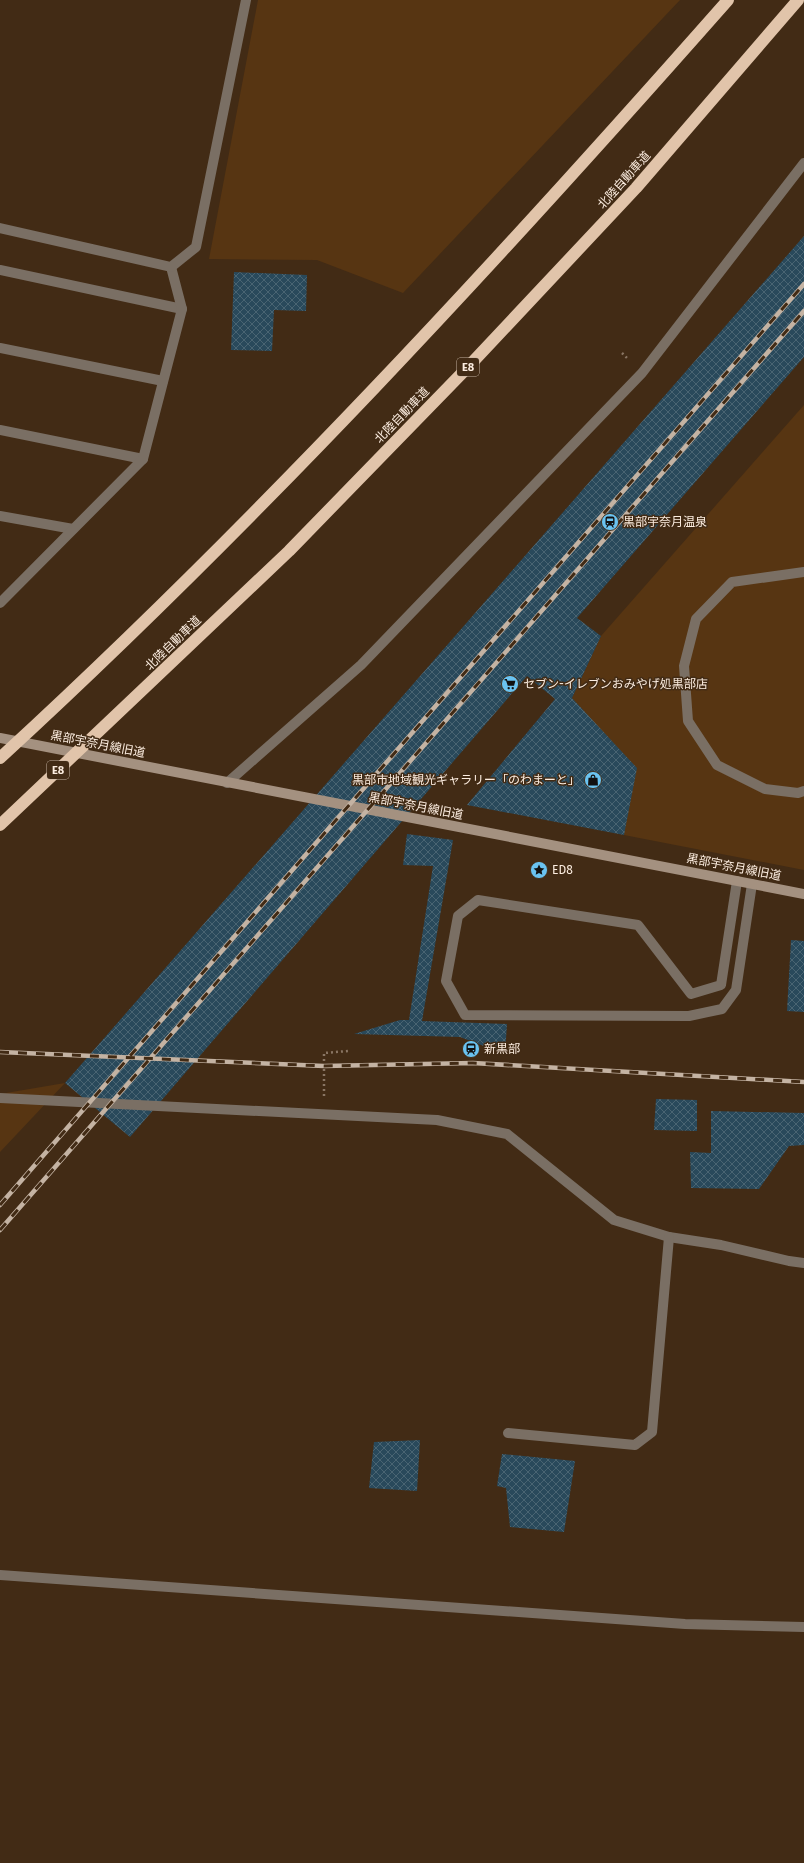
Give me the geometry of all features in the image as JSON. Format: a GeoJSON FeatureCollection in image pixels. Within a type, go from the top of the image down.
{"type":"FeatureCollection","features":[{"type":"Feature","properties":{"kind":"highway"},"geometry":{"type":"LineString","coordinates":[[0,758],[72,692],[250,517],[417,342],[587,160],[728,0]]}},
{"type":"Feature","properties":{"kind":"highway","name":"北陸自動車道"},"geometry":{"type":"LineString","coordinates":[[0,826],[289,551],[468,367],[636,188],[798,0]]}},
{"type":"Feature","properties":{"kind":"street"},"geometry":{"type":"LineString","coordinates":[[170,267],[196,247],[246,0]]}},
{"type":"Feature","properties":{"kind":"street"},"geometry":{"type":"LineString","coordinates":[[227,783],[361,665],[642,373],[804,163]]}},
{"type":"Feature","properties":{"kind":"street"},"geometry":{"type":"LineString","coordinates":[[0,228],[170,267]]}},
{"type":"Feature","properties":{"kind":"street"},"geometry":{"type":"LineString","coordinates":[[0,603],[143,459],[182,309],[170,267]]}},
{"type":"Feature","properties":{"kind":"street"},"geometry":{"type":"LineString","coordinates":[[0,270],[182,309]]}},
{"type":"Feature","properties":{"kind":"street"},"geometry":{"type":"LineString","coordinates":[[0,348],[163,381]]}},
{"type":"Feature","properties":{"kind":"street"},"geometry":{"type":"LineString","coordinates":[[0,430],[143,459]]}},
{"type":"Feature","properties":{"kind":"street"},"geometry":{"type":"LineString","coordinates":[[0,516],[73,529]]}},
{"type":"Feature","properties":{"kind":"street"},"geometry":{"type":"LineString","coordinates":[[804,572],[732,582],[696,618],[684,666],[688,721],[717,765],[765,790],[798,793],[804,791]]}},
{"type":"Feature","properties":{"kind":"street","name":"黒部宇奈月線旧道"},"geometry":{"type":"LineString","coordinates":[[0,738],[804,894]]}},
{"type":"Feature","properties":{"kind":"street"},"geometry":{"type":"LineString","coordinates":[[737,881],[721,985],[691,994],[638,925],[478,900],[458,916],[446,981],[465,1015],[689,1016],[722,1009],[736,990],[752,884]]}},
{"type":"Feature","properties":{"kind":"street"},"geometry":{"type":"LineString","coordinates":[[0,1098],[437,1120],[507,1134],[614,1220],[669,1237],[721,1245],[789,1261],[804,1263]]}},
{"type":"Feature","properties":{"kind":"street"},"geometry":{"type":"LineString","coordinates":[[508,1433],[635,1445],[652,1432],[669,1237]]}},
{"type":"Feature","properties":{"kind":"street"},"geometry":{"type":"LineString","coordinates":[[0,1575],[685,1624],[804,1627]]}},
{"type":"Feature","properties":{"kind":"path"},"geometry":{"type":"LineString","coordinates":[[324,1114],[324,1053],[348,1050]]}},
{"type":"Feature","properties":{"kind":"shaded area"},"geometry":{"type":"Polygon","coordinates":[[[258,0],[680,0],[403,293],[317,260],[209,259],[258,0]]]}},
{"type":"Feature","properties":{"kind":"shaded area"},"geometry":{"type":"Polygon","coordinates":[[[804,405],[804,870],[624,835],[572,698],[601,636],[804,405]]]}},
{"type":"Feature","properties":{"kind":"shaded area"},"geometry":{"type":"Polygon","coordinates":[[[65,1083],[0,1152],[0,1094],[65,1083]]]}},
{"type":"Feature","properties":{"kind":"building"},"geometry":{"type":"Polygon","coordinates":[[[804,236],[804,357],[577,618],[601,636],[572,698],[637,768],[624,835],[467,805],[555,699],[527,676],[130,1137],[65,1083],[804,236]]]}},
{"type":"Feature","properties":{"kind":"building"},"geometry":{"type":"Polygon","coordinates":[[[234,272],[307,275],[306,311],[274,310],[272,351],[231,350],[234,272]]]}},
{"type":"Feature","properties":{"kind":"building"},"geometry":{"type":"Polygon","coordinates":[[[407,834],[453,840],[422,1021],[507,1024],[505,1054],[460,1037],[354,1034],[400,1020],[409,1020],[433,866],[403,865],[407,834]]]}},
{"type":"Feature","properties":{"kind":"building"},"geometry":{"type":"Polygon","coordinates":[[[791,940],[804,941],[804,1012],[787,1011],[791,940]]]}},
{"type":"Feature","properties":{"kind":"building"},"geometry":{"type":"Polygon","coordinates":[[[656,1099],[697,1100],[697,1131],[654,1130],[656,1099]]]}},
{"type":"Feature","properties":{"kind":"building"},"geometry":{"type":"Polygon","coordinates":[[[711,1111],[804,1113],[804,1145],[789,1146],[759,1189],[691,1188],[690,1152],[711,1153],[711,1111]]]}},
{"type":"Feature","properties":{"kind":"building"},"geometry":{"type":"Polygon","coordinates":[[[420,1440],[417,1491],[369,1488],[374,1442],[420,1440]]]}},
{"type":"Feature","properties":{"kind":"building"},"geometry":{"type":"Polygon","coordinates":[[[502,1454],[575,1461],[564,1532],[510,1527],[506,1488],[497,1486],[502,1454]]]}},
{"type":"Feature","properties":{"kind":"railway"},"geometry":{"type":"LineString","coordinates":[[0,1205],[804,284]]}},
{"type":"Feature","properties":{"kind":"railway"},"geometry":{"type":"LineString","coordinates":[[0,1230],[804,311]]}},
{"type":"Feature","properties":{"kind":"railway"},"geometry":{"type":"LineString","coordinates":[[0,1052],[324,1066],[473,1063],[804,1082]]}},
{"type":"Feature","properties":{"kind":"place","name":"黒部宇奈月温泉"},"geometry":{"type":"Point","coordinates":[610,522]}},
{"type":"Feature","properties":{"kind":"place","name":"セブン-イレブンおみやげ処黒部店"},"geometry":{"type":"Point","coordinates":[510,684]}},
{"type":"Feature","properties":{"kind":"place","name":"黒部市地域観光ギャラリー「のわまーと」"},"geometry":{"type":"Point","coordinates":[593,780]}},
{"type":"Feature","properties":{"kind":"place","name":"ED8"},"geometry":{"type":"Point","coordinates":[539,870]}},
{"type":"Feature","properties":{"kind":"place","name":"新黒部"},"geometry":{"type":"Point","coordinates":[471,1049]}}]}
